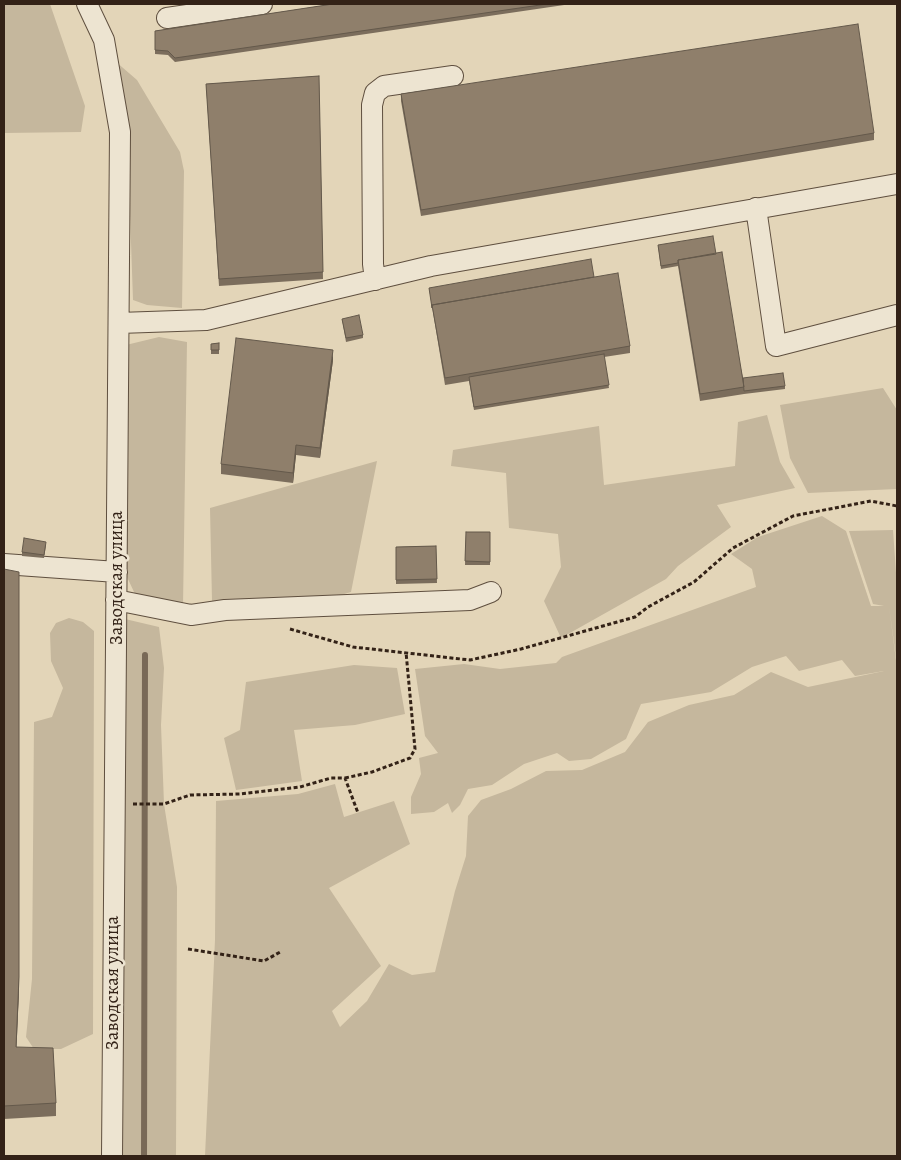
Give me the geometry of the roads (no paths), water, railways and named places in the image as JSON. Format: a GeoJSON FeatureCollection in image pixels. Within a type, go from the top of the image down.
{"type":"FeatureCollection","features":[{"type":"Feature","properties":{"kind":"street","name":"Заводская улица"},"geometry":{"type":"LineString","coordinates":[[87,4],[104,40],[120,132],[112,1156]]}},
{"type":"Feature","properties":{"kind":"street"},"geometry":{"type":"LineString","coordinates":[[167,18],[262,4]]}},
{"type":"Feature","properties":{"kind":"street"},"geometry":{"type":"LineString","coordinates":[[376,280],[373,264],[372,234],[372,105],[374,93],[384,86],[453,76]]}},
{"type":"Feature","properties":{"kind":"street"},"geometry":{"type":"LineString","coordinates":[[119,323],[206,320],[431,266],[897,184]]}},
{"type":"Feature","properties":{"kind":"street"},"geometry":{"type":"LineString","coordinates":[[756,208],[776,346],[897,315]]}},
{"type":"Feature","properties":{"kind":"street"},"geometry":{"type":"LineString","coordinates":[[4,564],[116,572]]}},
{"type":"Feature","properties":{"kind":"street"},"geometry":{"type":"LineString","coordinates":[[116,600],[191,615],[225,610],[470,600],[491,592]]}},
{"type":"Feature","properties":{"kind":"waterway"},"geometry":{"type":"LineString","coordinates":[[144,1156],[145,655]]}}]}
